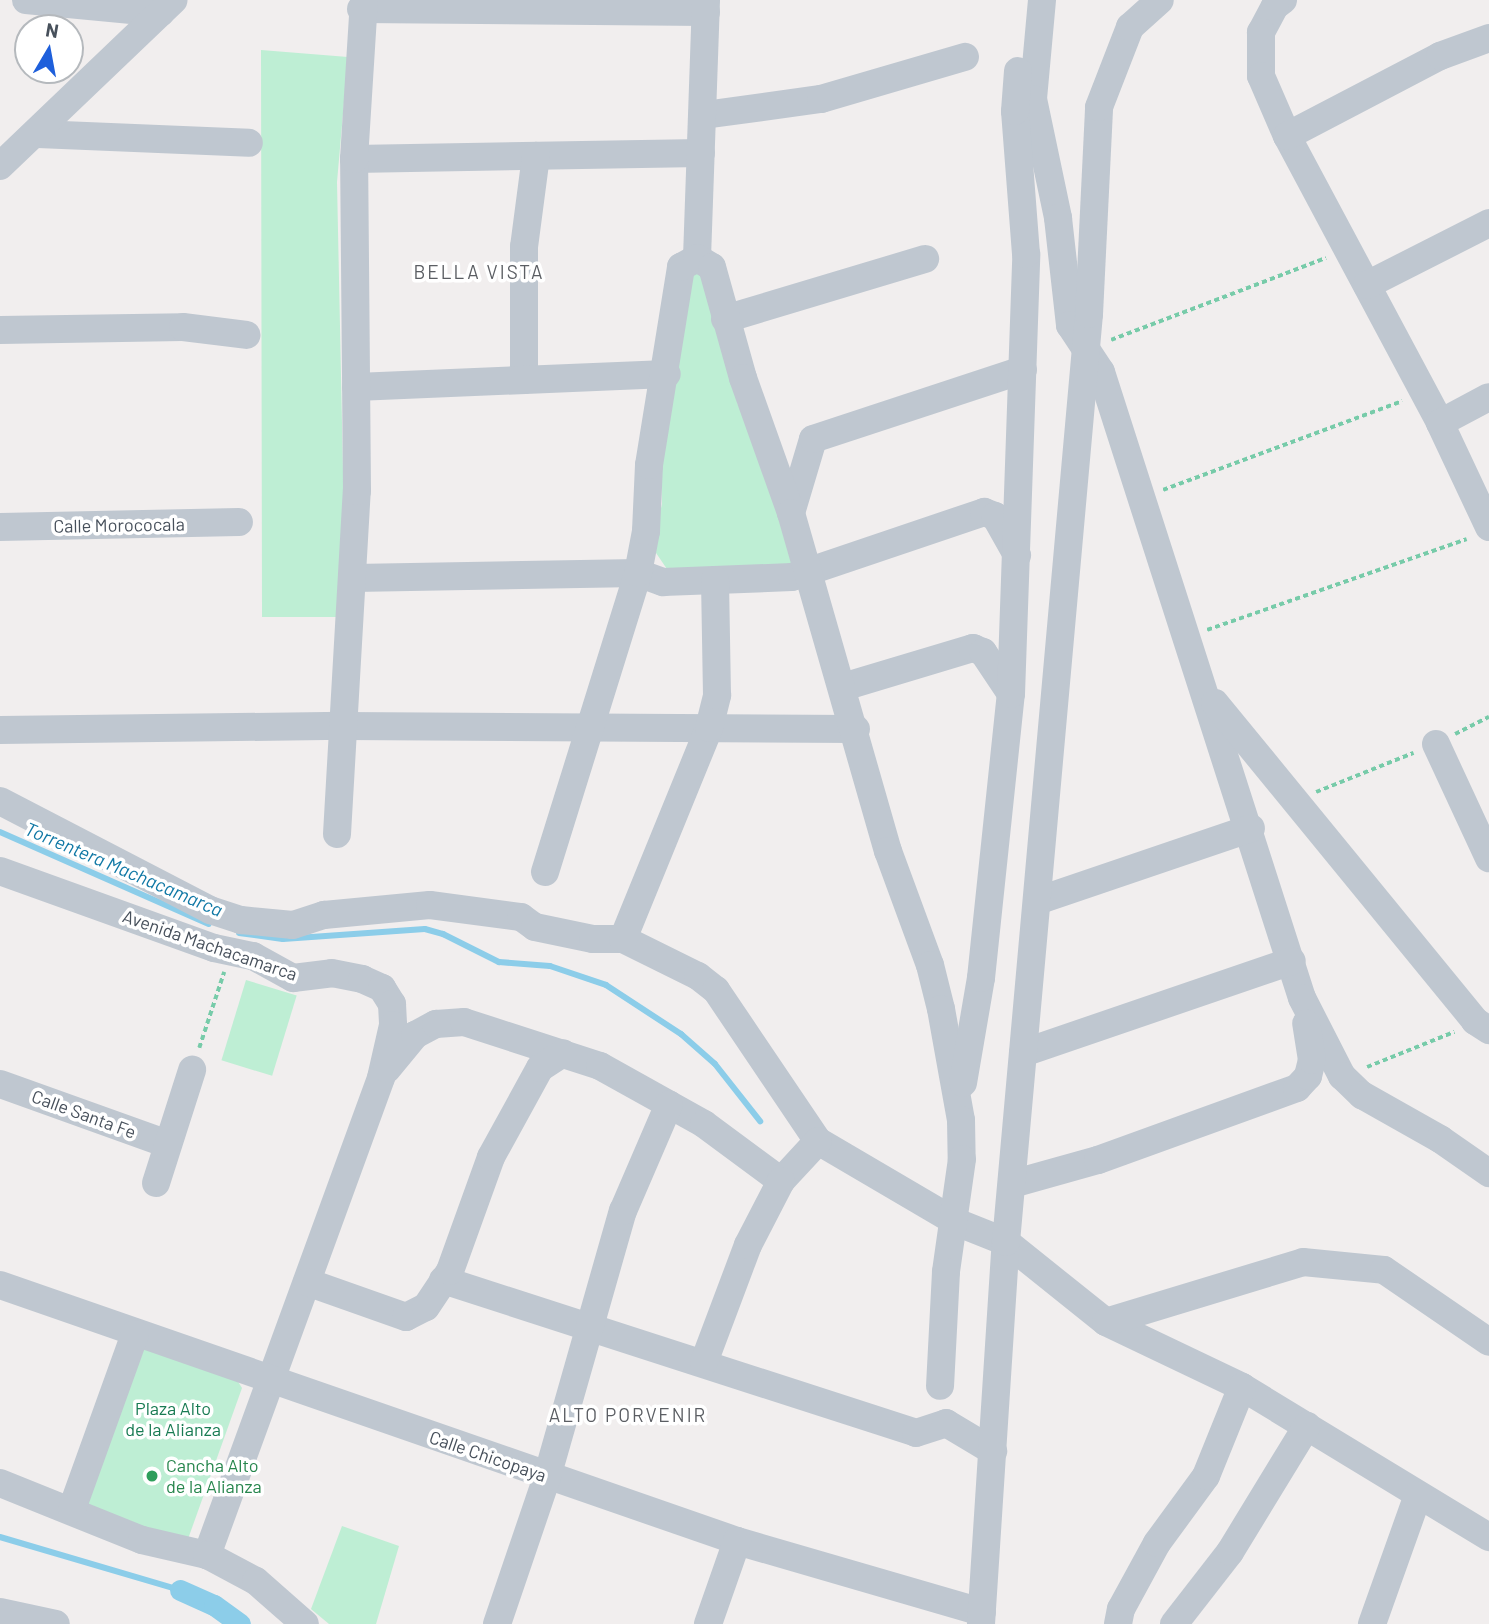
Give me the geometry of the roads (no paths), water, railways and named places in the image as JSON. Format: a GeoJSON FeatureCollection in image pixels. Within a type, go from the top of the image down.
{"type":"FeatureCollection","features":[{"type":"Feature","properties":{"kind":"street"},"geometry":{"type":"LineString","coordinates":[[26,0],[167,6]]}},
{"type":"Feature","properties":{"kind":"street"},"geometry":{"type":"LineString","coordinates":[[940,1386],[946,1272],[956,1222],[965,1055],[981,978],[1011,694],[1018,557],[1025,220],[1015,111],[1017,73],[1033,0]]}},
{"type":"Feature","properties":{"kind":"street"},"geometry":{"type":"LineString","coordinates":[[1012,1184],[1098,1160],[1297,1088],[1308,1076],[1312,1060],[1302,998],[1292,961],[1188,636],[1139,499],[1101,372],[1083,351],[1070,324],[1058,218],[1033,99],[1042,0]]}},
{"type":"Feature","properties":{"kind":"street"},"geometry":{"type":"LineString","coordinates":[[981,1618],[1006,1242],[1038,901],[1083,351],[1099,107],[1120,44],[1130,27],[1160,0]]}},
{"type":"Feature","properties":{"kind":"street"},"geometry":{"type":"LineString","coordinates":[[1283,0],[1267,19],[1258,53],[1261,76],[1287,136],[1440,423],[1483,531]]}},
{"type":"Feature","properties":{"kind":"street"},"geometry":{"type":"LineString","coordinates":[[337,834],[354,578],[354,159],[363,5],[706,6],[698,258]]}},
{"type":"Feature","properties":{"kind":"street"},"geometry":{"type":"LineString","coordinates":[[0,166],[38,134],[167,6]]}},
{"type":"Feature","properties":{"kind":"street"},"geometry":{"type":"LineString","coordinates":[[1287,136],[1440,55],[1489,38]]}},
{"type":"Feature","properties":{"kind":"street"},"geometry":{"type":"LineString","coordinates":[[704,115],[821,99],[965,57]]}},
{"type":"Feature","properties":{"kind":"street"},"geometry":{"type":"LineString","coordinates":[[38,134],[249,143]]}},
{"type":"Feature","properties":{"kind":"street"},"geometry":{"type":"LineString","coordinates":[[354,159],[701,153]]}},
{"type":"Feature","properties":{"kind":"street"},"geometry":{"type":"LineString","coordinates":[[524,380],[524,247],[536,156]]}},
{"type":"Feature","properties":{"kind":"street"},"geometry":{"type":"LineString","coordinates":[[1367,285],[1489,223]]}},
{"type":"Feature","properties":{"kind":"street"},"geometry":{"type":"LineString","coordinates":[[698,258],[712,267],[725,319],[792,513],[806,569],[856,729],[888,851],[930,965],[961,1120]]}},
{"type":"Feature","properties":{"kind":"street"},"geometry":{"type":"LineString","coordinates":[[545,872],[638,573],[646,530],[649,465],[667,373],[681,267],[698,258]]}},
{"type":"Feature","properties":{"kind":"street"},"geometry":{"type":"LineString","coordinates":[[725,319],[925,259]]}},
{"type":"Feature","properties":{"kind":"street"},"geometry":{"type":"LineString","coordinates":[[0,330],[183,327],[247,335]]}},
{"type":"Feature","properties":{"kind":"street"},"geometry":{"type":"LineString","coordinates":[[792,513],[813,439],[1023,370]]}},
{"type":"Feature","properties":{"kind":"street"},"geometry":{"type":"LineString","coordinates":[[356,387],[667,373]]}},
{"type":"Feature","properties":{"kind":"street"},"geometry":{"type":"LineString","coordinates":[[1440,423],[1489,397]]}},
{"type":"Feature","properties":{"kind":"street"},"geometry":{"type":"LineString","coordinates":[[354,578],[638,573],[663,582],[792,577],[806,569],[984,512],[995,516],[1018,557]]}},
{"type":"Feature","properties":{"kind":"street","name":"Calle Morococala"},"geometry":{"type":"LineString","coordinates":[[0,527],[239,522]]}},
{"type":"Feature","properties":{"kind":"street"},"geometry":{"type":"LineString","coordinates":[[623,939],[709,728],[717,695],[715,580]]}},
{"type":"Feature","properties":{"kind":"street"},"geometry":{"type":"LineString","coordinates":[[843,687],[973,648],[983,652],[1011,694]]}},
{"type":"Feature","properties":{"kind":"street"},"geometry":{"type":"LineString","coordinates":[[1204,690],[1482,1025]]}},
{"type":"Feature","properties":{"kind":"street"},"geometry":{"type":"LineString","coordinates":[[0,730],[344,726],[856,729]]}},
{"type":"Feature","properties":{"kind":"street"},"geometry":{"type":"LineString","coordinates":[[1436,744],[1489,858]]}},
{"type":"Feature","properties":{"kind":"street"},"geometry":{"type":"LineString","coordinates":[[0,801],[210,910],[241,920],[293,925],[324,915],[430,905],[521,917],[534,927],[593,939],[623,939],[698,976],[716,990],[818,1140],[956,1222],[1006,1242],[1105,1322],[1242,1387],[1489,1537]]}},
{"type":"Feature","properties":{"kind":"street"},"geometry":{"type":"LineString","coordinates":[[1038,901],[1251,828]]}},
{"type":"Feature","properties":{"kind":"street","name":"Avenida Machacamarca"},"geometry":{"type":"LineString","coordinates":[[0,871],[231,950],[293,978],[332,973],[382,988],[392,1004],[393,1025],[381,1078]]}},
{"type":"Feature","properties":{"kind":"street"},"geometry":{"type":"LineString","coordinates":[[1023,1053],[1292,961]]}},
{"type":"Feature","properties":{"kind":"street"},"geometry":{"type":"LineString","coordinates":[[1302,998],[1342,1076],[1362,1095],[1489,1173]]}},
{"type":"Feature","properties":{"kind":"street"},"geometry":{"type":"LineString","coordinates":[[207,1555],[381,1078],[415,1035],[436,1024],[464,1021],[600,1066],[704,1124],[780,1181]]}},
{"type":"Feature","properties":{"kind":"street"},"geometry":{"type":"LineString","coordinates":[[307,1282],[406,1317],[426,1307],[443,1280],[491,1157],[540,1068],[563,1053]]}},
{"type":"Feature","properties":{"kind":"street"},"geometry":{"type":"LineString","coordinates":[[156,1183],[192,1070]]}},
{"type":"Feature","properties":{"kind":"street","name":"Calle Santa Fe"},"geometry":{"type":"LineString","coordinates":[[0,1084],[168,1144]]}},
{"type":"Feature","properties":{"kind":"street"},"geometry":{"type":"LineString","coordinates":[[497,1624],[547,1477],[623,1211],[669,1104]]}},
{"type":"Feature","properties":{"kind":"street"},"geometry":{"type":"LineString","coordinates":[[704,1362],[748,1245],[780,1181],[818,1140]]}},
{"type":"Feature","properties":{"kind":"street"},"geometry":{"type":"LineString","coordinates":[[1105,1322],[1303,1262],[1384,1270],[1489,1342]]}},
{"type":"Feature","properties":{"kind":"street"},"geometry":{"type":"LineString","coordinates":[[443,1280],[704,1362],[916,1433],[946,1423],[993,1451]]}},
{"type":"Feature","properties":{"kind":"street","name":"Calle Chicopaya"},"geometry":{"type":"LineString","coordinates":[[0,1285],[547,1477],[737,1541],[981,1618]]}},
{"type":"Feature","properties":{"kind":"street"},"geometry":{"type":"LineString","coordinates":[[72,1509],[135,1334]]}},
{"type":"Feature","properties":{"kind":"street"},"geometry":{"type":"LineString","coordinates":[[1118,1624],[1121,1609],[1157,1543],[1206,1476],[1242,1387]]}},
{"type":"Feature","properties":{"kind":"street"},"geometry":{"type":"LineString","coordinates":[[1174,1624],[1230,1552],[1307,1426]]}},
{"type":"Feature","properties":{"kind":"street"},"geometry":{"type":"LineString","coordinates":[[0,1483],[72,1509],[142,1540],[207,1555],[256,1581],[305,1624]]}},
{"type":"Feature","properties":{"kind":"street"},"geometry":{"type":"LineString","coordinates":[[1372,1624],[1418,1495]]}},
{"type":"Feature","properties":{"kind":"street"},"geometry":{"type":"LineString","coordinates":[[708,1624],[737,1541]]}},
{"type":"Feature","properties":{"kind":"street"},"geometry":{"type":"LineString","coordinates":[[0,1612],[55,1624]]}},
{"type":"Feature","properties":{"kind":"waterway","name":"Torrentera Machacamarca"},"geometry":{"type":"LineString","coordinates":[[0,832],[209,924]]}},
{"type":"Feature","properties":{"kind":"waterway","name":"Torrentera Machacamarca"},"geometry":{"type":"LineString","coordinates":[[239,933],[283,939],[425,929],[443,934],[499,962],[550,966],[606,985],[681,1034],[715,1064],[760,1121]]}},
{"type":"Feature","properties":{"kind":"waterway"},"geometry":{"type":"LineString","coordinates":[[0,1537],[180,1590]]}},
{"type":"Feature","properties":{"kind":"waterway"},"geometry":{"type":"LineString","coordinates":[[180,1590],[214,1605],[240,1624]]}},
{"type":"Feature","properties":{"kind":"place","name":"Cancha Alto de la Alianza"},"geometry":{"type":"Point","coordinates":[152,1476]}},
{"type":"Feature","properties":{"kind":"district","name":"BELLA VISTA"},"geometry":{"type":"Point","coordinates":[479,272]}},
{"type":"Feature","properties":{"kind":"district","name":"ALTO PORVENIR"},"geometry":{"type":"Point","coordinates":[628,1415]}},
{"type":"Feature","properties":{"kind":"park label","name":"Plaza Alto de la Alianza"},"geometry":{"type":"Point","coordinates":[173,1419]}}]}
